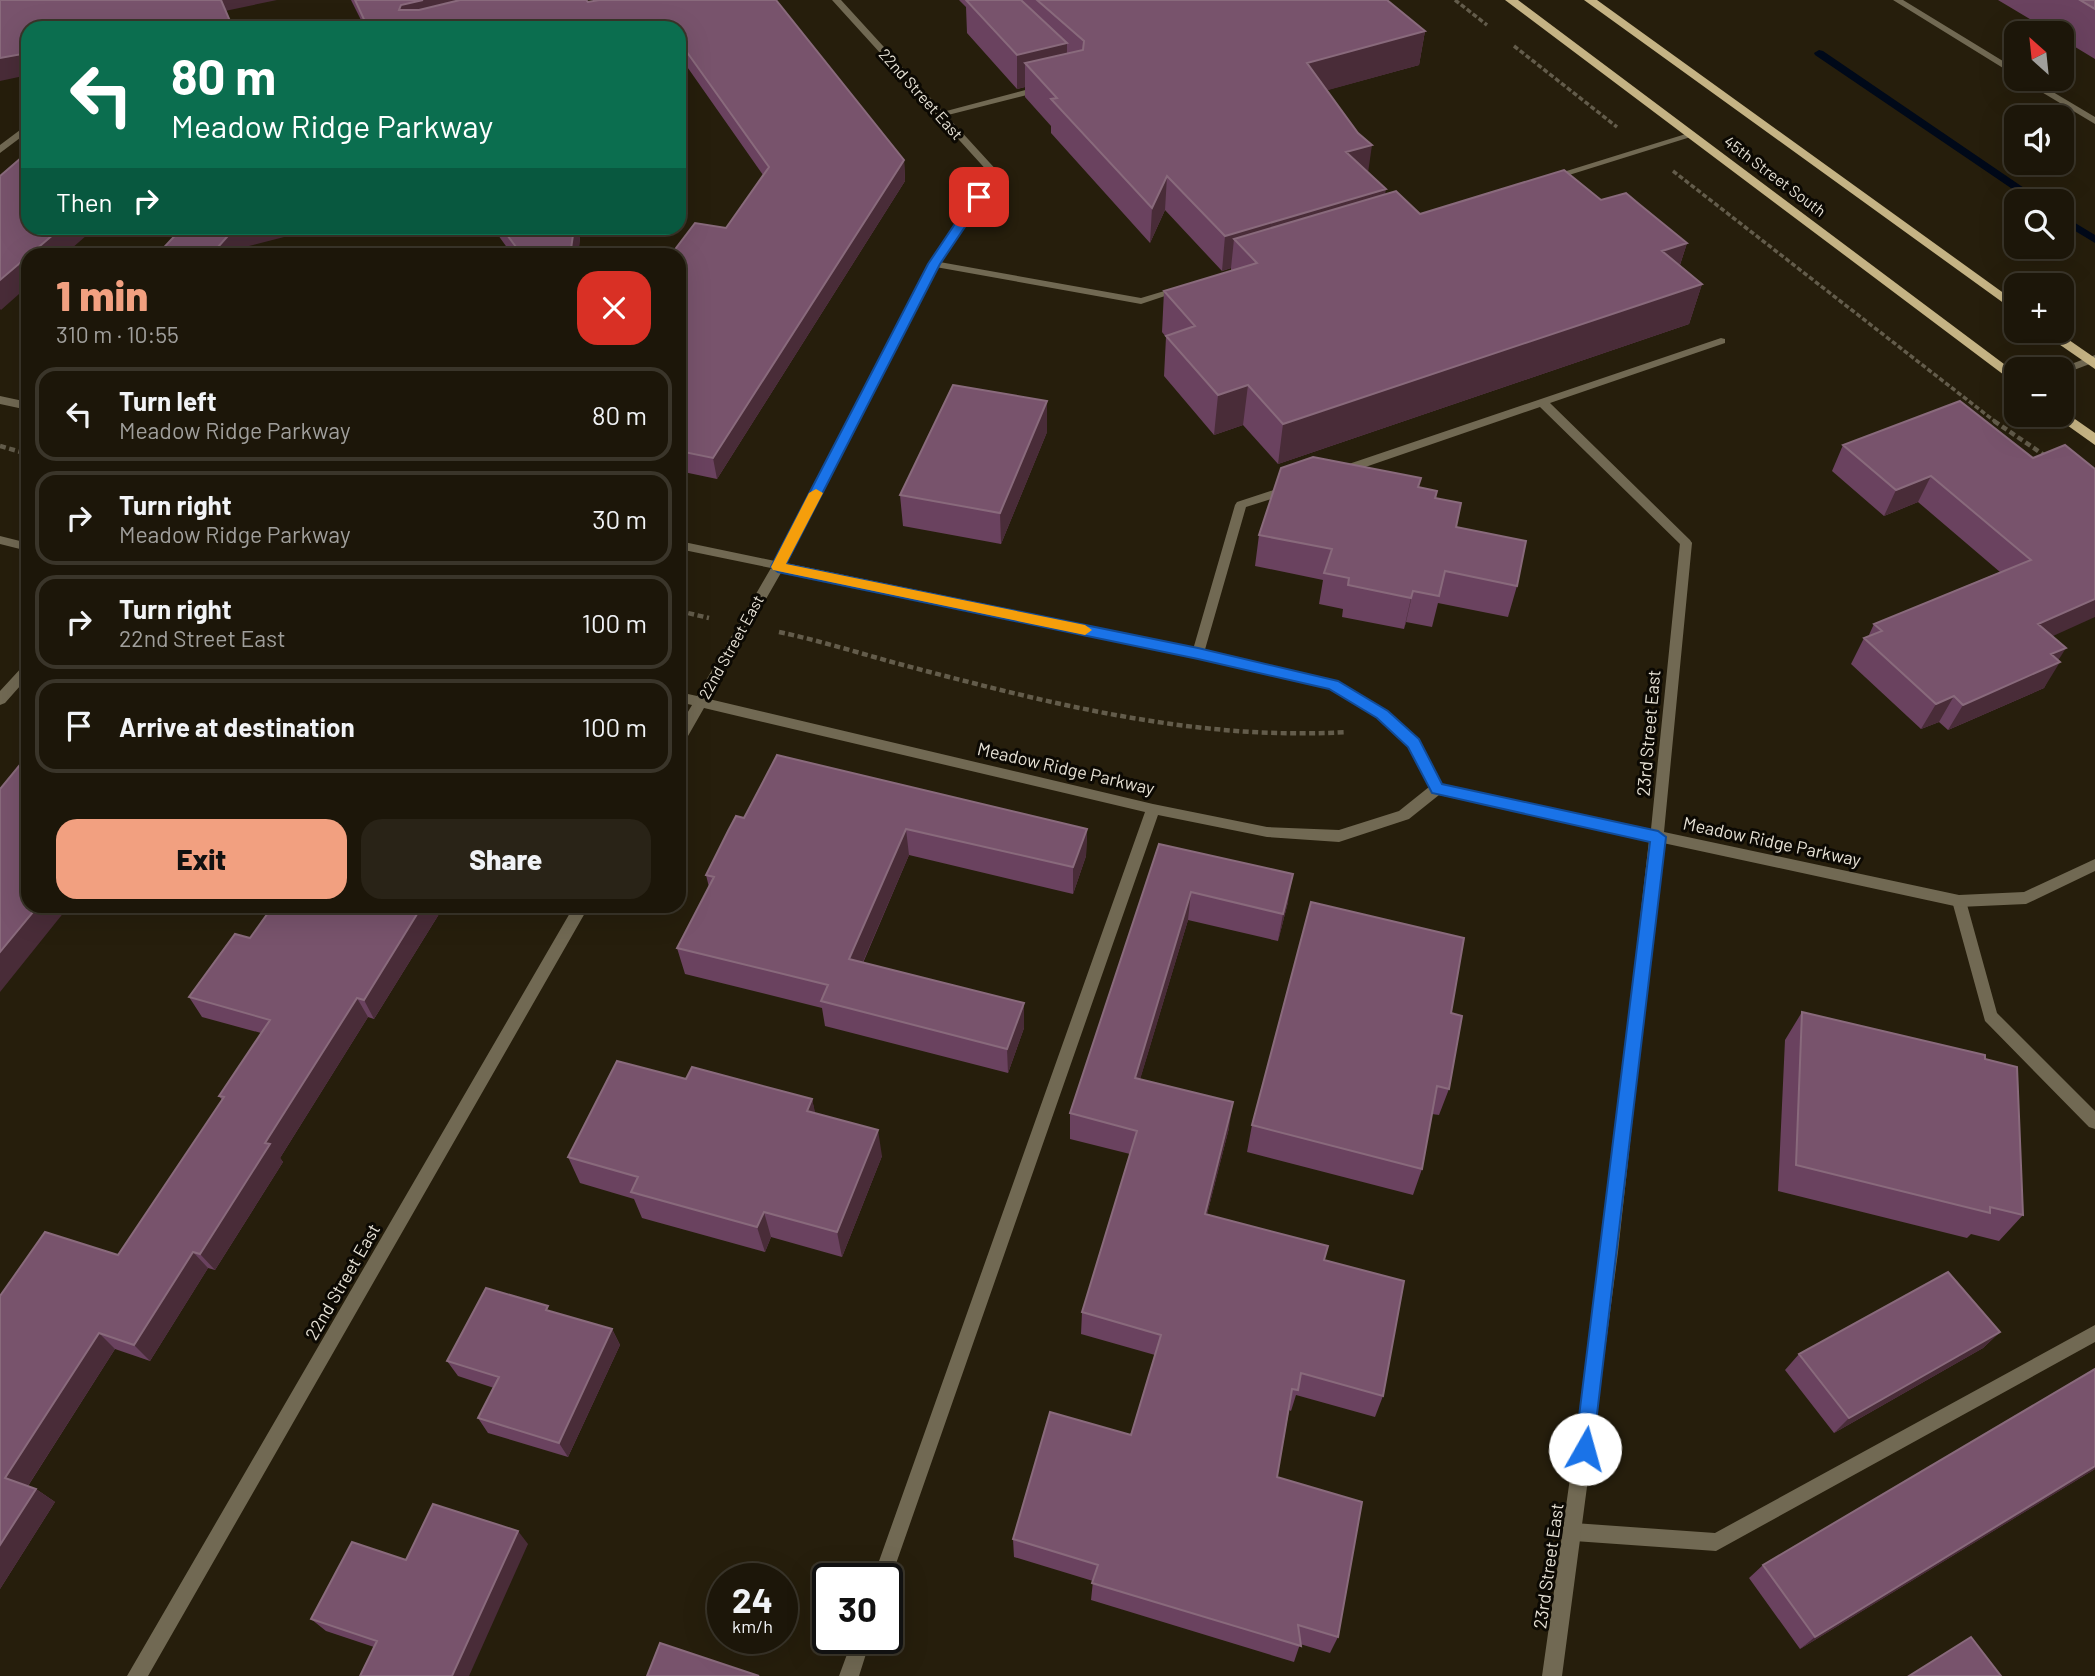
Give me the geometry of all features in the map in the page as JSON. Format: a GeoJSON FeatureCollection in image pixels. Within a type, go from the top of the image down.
{"type":"FeatureCollection","features":[{"type":"Feature","properties":{"kind":"main road","name":"45th Street South"},"geometry":{"type":"LineString","coordinates":[[1511,0],[2004,371]]}},
{"type":"Feature","properties":{"kind":"main road","name":"45th Street South"},"geometry":{"type":"LineString","coordinates":[[1590,0],[2004,299]]}},
{"type":"Feature","properties":{"kind":"main road"},"geometry":{"type":"LineString","coordinates":[[2065,343],[2093,361]]}},
{"type":"Feature","properties":{"kind":"main road"},"geometry":{"type":"LineString","coordinates":[[2074,424],[2095,440]]}},
{"type":"Feature","properties":{"kind":"street","name":"22nd Street East"},"geometry":{"type":"LineString","coordinates":[[686,727],[778,567],[934,264],[995,174],[836,0]]}},
{"type":"Feature","properties":{"kind":"street"},"geometry":{"type":"LineString","coordinates":[[1897,0],[2004,66]]}},
{"type":"Feature","properties":{"kind":"street"},"geometry":{"type":"LineString","coordinates":[[940,114],[1053,86]]}},
{"type":"Feature","properties":{"kind":"street"},"geometry":{"type":"LineString","coordinates":[[2045,91],[2095,121]]}},
{"type":"Feature","properties":{"kind":"street"},"geometry":{"type":"LineString","coordinates":[[0,150],[21,133]]}},
{"type":"Feature","properties":{"kind":"street"},"geometry":{"type":"LineString","coordinates":[[1539,181],[1692,135]]}},
{"type":"Feature","properties":{"kind":"street"},"geometry":{"type":"LineString","coordinates":[[934,264],[1141,301],[1194,285]]}},
{"type":"Feature","properties":{"kind":"street"},"geometry":{"type":"LineString","coordinates":[[1320,478],[1721,341]]}},
{"type":"Feature","properties":{"kind":"street"},"geometry":{"type":"LineString","coordinates":[[2074,367],[2093,361]]}},
{"type":"Feature","properties":{"kind":"street"},"geometry":{"type":"LineString","coordinates":[[0,400],[21,404]]}},
{"type":"Feature","properties":{"kind":"street","name":"23rd Street East"},"geometry":{"type":"LineString","coordinates":[[1542,402],[1686,543],[1658,837],[1613,1229],[1574,1532],[1552,1676]]}},
{"type":"Feature","properties":{"kind":"street"},"geometry":{"type":"LineString","coordinates":[[1198,653],[1241,505],[1307,483]]}},
{"type":"Feature","properties":{"kind":"street"},"geometry":{"type":"LineString","coordinates":[[0,540],[21,545]]}},
{"type":"Feature","properties":{"kind":"street"},"geometry":{"type":"LineString","coordinates":[[686,547],[1198,653],[1333,685],[1383,715],[1413,743],[1437,789]]}},
{"type":"Feature","properties":{"kind":"street"},"geometry":{"type":"LineString","coordinates":[[0,700],[21,677]]}},
{"type":"Feature","properties":{"kind":"street","name":"Meadow Ridge Parkway"},"geometry":{"type":"LineString","coordinates":[[686,699],[1153,809],[1268,832],[1339,836],[1404,815],[1437,789],[1959,901],[2026,898],[2095,865]]}},
{"type":"Feature","properties":{"kind":"street"},"geometry":{"type":"LineString","coordinates":[[887,1563],[1153,809]]}},
{"type":"Feature","properties":{"kind":"street"},"geometry":{"type":"LineString","coordinates":[[1959,901],[1990,1016],[2095,1122]]}},
{"type":"Feature","properties":{"kind":"street","name":"22nd Street East"},"geometry":{"type":"LineString","coordinates":[[137,1676],[578,913]]}},
{"type":"Feature","properties":{"kind":"street"},"geometry":{"type":"LineString","coordinates":[[1574,1532],[1716,1542],[2095,1333]]}},
{"type":"Feature","properties":{"kind":"street"},"geometry":{"type":"LineString","coordinates":[[849,1676],[857,1654]]}},
{"type":"Feature","properties":{"kind":"path"},"geometry":{"type":"LineString","coordinates":[[1455,0],[1497,33]]}},
{"type":"Feature","properties":{"kind":"path"},"geometry":{"type":"LineString","coordinates":[[1508,41],[1983,414],[2049,458]]}},
{"type":"Feature","properties":{"kind":"path"},"geometry":{"type":"LineString","coordinates":[[0,446],[21,452]]}},
{"type":"Feature","properties":{"kind":"path"},"geometry":{"type":"LineString","coordinates":[[686,613],[786,634],[1028,696],[1165,723],[1311,736],[1395,726]]}},
{"type":"Feature","properties":{"kind":"building"},"geometry":{"type":"Polygon","coordinates":[[[0,0],[221,0],[230,21],[21,21],[21,54],[0,58],[0,0]]]}},
{"type":"Feature","properties":{"kind":"building"},"geometry":{"type":"Polygon","coordinates":[[[355,0],[423,0],[401,5],[399,10],[419,10],[460,0],[776,0],[904,160],[713,458],[686,452],[686,248],[676,248],[695,223],[726,228],[769,167],[686,51],[686,21],[365,21],[355,0]]]}},
{"type":"Feature","properties":{"kind":"building"},"geometry":{"type":"Polygon","coordinates":[[[966,0],[1021,0],[1067,43],[1017,55],[966,0]]]}},
{"type":"Feature","properties":{"kind":"building"},"geometry":{"type":"Polygon","coordinates":[[[1037,0],[1387,0],[1425,31],[1307,63],[1358,133],[1372,145],[1346,152],[1386,189],[1225,236],[1167,176],[1152,208],[1051,99],[1057,98],[1025,63],[1083,50],[1084,41],[1037,0]]]}},
{"type":"Feature","properties":{"kind":"building"},"geometry":{"type":"Polygon","coordinates":[[[2080,0],[2095,0],[2095,9],[2080,0]]]}},
{"type":"Feature","properties":{"kind":"building"},"geometry":{"type":"Polygon","coordinates":[[[21,158],[21,235],[53,235],[38,248],[21,248],[21,262],[0,280],[0,176],[21,158]]]}},
{"type":"Feature","properties":{"kind":"building"},"geometry":{"type":"Polygon","coordinates":[[[1564,170],[1601,200],[1626,193],[1687,243],[1662,251],[1702,284],[1283,424],[1248,385],[1218,395],[1166,336],[1195,326],[1164,291],[1257,263],[1234,239],[1396,191],[1420,214],[1564,170]]]}},
{"type":"Feature","properties":{"kind":"building"},"geometry":{"type":"Polygon","coordinates":[[[176,235],[229,235],[217,248],[163,248],[176,235]]]}},
{"type":"Feature","properties":{"kind":"building"},"geometry":{"type":"Polygon","coordinates":[[[507,235],[573,235],[571,248],[516,247],[507,235]]]}},
{"type":"Feature","properties":{"kind":"building"},"geometry":{"type":"Polygon","coordinates":[[[953,385],[1047,401],[1000,513],[900,495],[953,385]]]}},
{"type":"Feature","properties":{"kind":"building"},"geometry":{"type":"Polygon","coordinates":[[[1960,401],[2033,458],[2065,445],[2095,469],[2095,599],[2038,624],[2066,648],[2051,654],[2060,662],[1963,705],[1954,696],[1936,704],[1864,638],[1882,631],[1874,624],[2031,560],[1931,476],[1896,490],[1843,445],[1960,401]]]}},
{"type":"Feature","properties":{"kind":"building"},"geometry":{"type":"Polygon","coordinates":[[[1313,457],[1421,478],[1418,487],[1437,491],[1435,498],[1461,503],[1456,527],[1526,541],[1517,586],[1445,571],[1439,596],[1413,591],[1411,598],[1348,585],[1349,578],[1324,573],[1332,549],[1259,535],[1281,468],[1313,457]]]}},
{"type":"Feature","properties":{"kind":"building"},"geometry":{"type":"Polygon","coordinates":[[[777,755],[1087,829],[1073,867],[906,829],[849,959],[1024,1003],[1007,1049],[821,1001],[828,985],[677,948],[714,877],[706,875],[728,831],[736,816],[744,818],[777,755]]]}},
{"type":"Feature","properties":{"kind":"building"},"geometry":{"type":"Polygon","coordinates":[[[21,764],[21,913],[32,913],[0,952],[0,789],[21,764]]]}},
{"type":"Feature","properties":{"kind":"building"},"geometry":{"type":"Polygon","coordinates":[[[1159,844],[1293,874],[1283,914],[1191,892],[1135,1078],[1233,1102],[1205,1214],[1328,1246],[1324,1260],[1404,1281],[1383,1396],[1301,1373],[1298,1390],[1292,1389],[1277,1477],[1362,1502],[1338,1637],[1298,1625],[1301,1646],[1092,1583],[1098,1565],[1013,1539],[1050,1412],[1131,1435],[1161,1335],[1082,1312],[1137,1131],[1070,1113],[1159,844]]]}},
{"type":"Feature","properties":{"kind":"building"},"geometry":{"type":"Polygon","coordinates":[[[1311,902],[1464,938],[1451,1013],[1462,1016],[1449,1089],[1437,1086],[1422,1169],[1252,1125],[1311,902]]]}},
{"type":"Feature","properties":{"kind":"building"},"geometry":{"type":"Polygon","coordinates":[[[268,913],[418,913],[364,1000],[357,998],[265,1143],[270,1144],[200,1254],[193,1252],[134,1345],[99,1333],[5,1478],[36,1489],[0,1545],[0,1296],[45,1232],[118,1255],[224,1097],[219,1096],[270,1020],[189,997],[235,934],[250,938],[268,913]]]}},
{"type":"Feature","properties":{"kind":"building"},"geometry":{"type":"Polygon","coordinates":[[[1802,1012],[1985,1055],[1985,1059],[2017,1067],[2023,1215],[1990,1207],[1990,1213],[1796,1165],[1802,1012]]]}},
{"type":"Feature","properties":{"kind":"building"},"geometry":{"type":"Polygon","coordinates":[[[617,1061],[686,1079],[692,1067],[812,1099],[807,1111],[878,1130],[837,1232],[764,1212],[757,1227],[631,1192],[638,1177],[568,1157],[617,1061]]]}},
{"type":"Feature","properties":{"kind":"building"},"geometry":{"type":"Polygon","coordinates":[[[1948,1272],[2000,1332],[1849,1418],[1799,1354],[1948,1272]]]}},
{"type":"Feature","properties":{"kind":"building"},"geometry":{"type":"Polygon","coordinates":[[[486,1288],[548,1306],[546,1310],[612,1329],[559,1443],[478,1418],[499,1377],[447,1361],[486,1288]]]}},
{"type":"Feature","properties":{"kind":"building"},"geometry":{"type":"Polygon","coordinates":[[[2095,1369],[2095,1466],[1815,1637],[1763,1565],[2095,1369]]]}},
{"type":"Feature","properties":{"kind":"building"},"geometry":{"type":"Polygon","coordinates":[[[433,1504],[518,1531],[452,1676],[360,1676],[377,1641],[311,1619],[352,1542],[406,1560],[433,1504]]]}},
{"type":"Feature","properties":{"kind":"building"},"geometry":{"type":"Polygon","coordinates":[[[1971,1637],[2001,1676],[1909,1676],[1971,1637]]]}},
{"type":"Feature","properties":{"kind":"building"},"geometry":{"type":"Polygon","coordinates":[[[660,1643],[759,1676],[647,1676],[660,1643]]]}},
{"type":"Feature","properties":{"kind":"waterway"},"geometry":{"type":"LineString","coordinates":[[1819,53],[2019,189]]}},
{"type":"Feature","properties":{"kind":"waterway"},"geometry":{"type":"LineString","coordinates":[[2074,226],[2095,240]]}},
{"type":"Feature","properties":{"kind":"slow traffic"},"geometry":{"type":"LineString","coordinates":[[816,493],[778,567],[1085,630]]}},
{"type":"Feature","properties":{"kind":"route"},"geometry":{"type":"LineString","coordinates":[[979,197],[934,264],[778,567],[1198,653],[1333,685],[1383,715],[1413,743],[1437,789],[1658,837],[1585,1449]]}}]}
